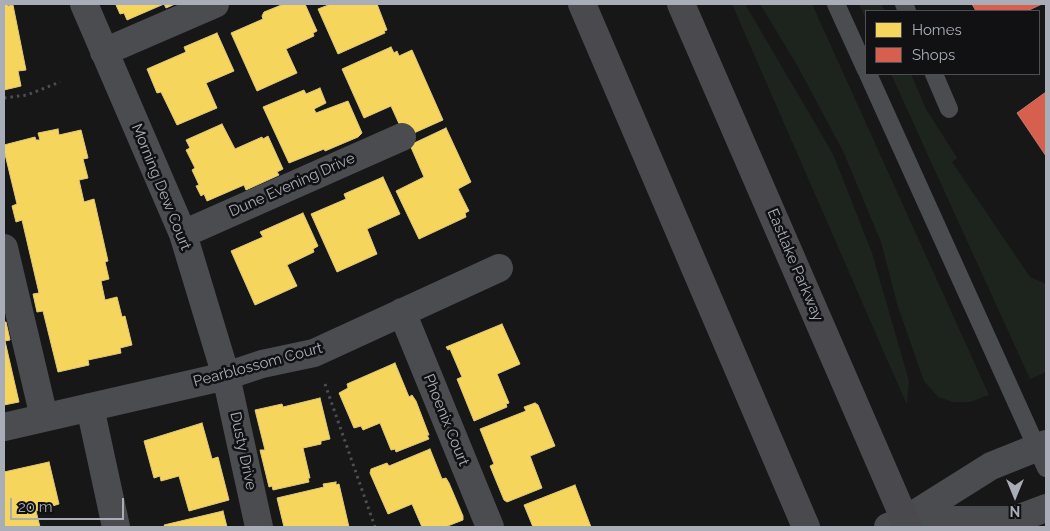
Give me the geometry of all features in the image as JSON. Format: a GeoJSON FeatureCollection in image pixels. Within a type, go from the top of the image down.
{"type":"FeatureCollection","features":[{"type":"Feature","properties":{"kind":"main road"},"geometry":{"type":"LineString","coordinates":[[582,4],[806,527]]}},
{"type":"Feature","properties":{"kind":"main road","name":"Eastlake Parkway"},"geometry":{"type":"LineString","coordinates":[[681,4],[901,525]]}},
{"type":"Feature","properties":{"kind":"street","name":"Morning Dew Court"},"geometry":{"type":"LineString","coordinates":[[84,4],[183,234],[226,376]]}},
{"type":"Feature","properties":{"kind":"street"},"geometry":{"type":"LineString","coordinates":[[104,52],[215,4]]}},
{"type":"Feature","properties":{"kind":"street","name":"Dune Evening Drive"},"geometry":{"type":"LineString","coordinates":[[183,234],[402,137]]}},
{"type":"Feature","properties":{"kind":"street"},"geometry":{"type":"LineString","coordinates":[[4,248],[44,418]]}},
{"type":"Feature","properties":{"kind":"street","name":"Pearblossom Court"},"geometry":{"type":"LineString","coordinates":[[4,427],[226,376],[262,364],[314,353],[499,268]]}},
{"type":"Feature","properties":{"kind":"street","name":"Phoenix Court"},"geometry":{"type":"LineString","coordinates":[[402,312],[490,527]]}},
{"type":"Feature","properties":{"kind":"street","name":"Dusty Drive"},"geometry":{"type":"LineString","coordinates":[[226,376],[259,527]]}},
{"type":"Feature","properties":{"kind":"street"},"geometry":{"type":"LineString","coordinates":[[90,407],[116,527]]}},
{"type":"Feature","properties":{"kind":"street"},"geometry":{"type":"LineString","coordinates":[[901,525],[991,466],[1043,453]]}},
{"type":"Feature","properties":{"kind":"street"},"geometry":{"type":"LineString","coordinates":[[901,525],[1014,520],[1046,508]]}},
{"type":"Feature","properties":{"kind":"lane"},"geometry":{"type":"LineString","coordinates":[[836,4],[865,68]]}},
{"type":"Feature","properties":{"kind":"lane"},"geometry":{"type":"LineString","coordinates":[[868,75],[1043,453]]}},
{"type":"Feature","properties":{"kind":"lane"},"geometry":{"type":"LineString","coordinates":[[934,75],[949,109]]}},
{"type":"Feature","properties":{"kind":"path"},"geometry":{"type":"LineString","coordinates":[[4,98],[27,96],[60,82]]}},
{"type":"Feature","properties":{"kind":"path"},"geometry":{"type":"LineString","coordinates":[[314,353],[375,527]]}},
{"type":"Feature","properties":{"kind":"shaded area"},"geometry":{"type":"Polygon","coordinates":[[[732,4],[745,4],[833,154],[872,253],[909,381],[907,405],[732,4]]]}},
{"type":"Feature","properties":{"kind":"shaded area"},"geometry":{"type":"Polygon","coordinates":[[[760,4],[812,4],[989,395],[970,402],[953,402],[938,397],[924,381],[898,307],[881,242],[843,151],[797,65],[760,4]]]}},
{"type":"Feature","properties":{"kind":"shaded area"},"geometry":{"type":"Polygon","coordinates":[[[859,4],[881,4],[884,10],[865,10],[865,18],[859,4]]]}},
{"type":"Feature","properties":{"kind":"shaded area"},"geometry":{"type":"Polygon","coordinates":[[[891,75],[911,75],[926,109],[957,158],[952,162],[1030,277],[1046,284],[1046,372],[1030,379],[891,75]]]}},
{"type":"Feature","properties":{"kind":"building: Homes"},"geometry":{"type":"Polygon","coordinates":[[[4,4],[8,6],[13,5],[26,70],[18,71],[21,86],[4,90],[4,4]]]}},
{"type":"Feature","properties":{"kind":"building: Homes"},"geometry":{"type":"Polygon","coordinates":[[[164,4],[127,20],[124,13],[120,14],[116,5],[164,4]]]}},
{"type":"Feature","properties":{"kind":"building: Homes"},"geometry":{"type":"Polygon","coordinates":[[[164,4],[175,4],[166,8],[164,4]]]}},
{"type":"Feature","properties":{"kind":"building: Homes"},"geometry":{"type":"Polygon","coordinates":[[[284,4],[305,4],[317,31],[313,33],[314,36],[286,49],[297,73],[257,91],[231,33],[263,19],[264,12],[284,4]]]}},
{"type":"Feature","properties":{"kind":"building: Homes"},"geometry":{"type":"Polygon","coordinates":[[[331,4],[377,4],[387,30],[384,31],[385,33],[338,54],[318,9],[331,4]]]}},
{"type":"Feature","properties":{"kind":"building: Homes"},"geometry":{"type":"Polygon","coordinates":[[[217,33],[234,71],[206,83],[217,108],[177,125],[161,92],[157,93],[147,69],[186,52],[184,47],[217,33]]]}},
{"type":"Feature","properties":{"kind":"building: Homes"},"geometry":{"type":"Polygon","coordinates":[[[391,47],[394,53],[397,51],[399,56],[412,50],[443,120],[405,137],[391,106],[364,118],[342,69],[391,47]]]}},
{"type":"Feature","properties":{"kind":"building: Homes"},"geometry":{"type":"Polygon","coordinates":[[[320,88],[326,103],[314,109],[316,113],[348,101],[362,133],[358,137],[325,151],[324,149],[289,163],[263,107],[304,90],[306,94],[320,88]]]}},
{"type":"Feature","properties":{"kind":"building: Homes"},"geometry":{"type":"Polygon","coordinates":[[[222,124],[235,149],[268,136],[283,169],[277,172],[279,175],[246,190],[244,185],[207,201],[204,194],[201,196],[196,186],[199,185],[192,170],[195,168],[186,150],[190,148],[186,140],[222,124]]]}},
{"type":"Feature","properties":{"kind":"building: Homes"},"geometry":{"type":"Polygon","coordinates":[[[446,128],[471,182],[458,189],[469,211],[465,213],[466,217],[419,239],[396,191],[424,177],[410,145],[446,128]]]}},
{"type":"Feature","properties":{"kind":"building: Homes"},"geometry":{"type":"Polygon","coordinates":[[[58,129],[59,135],[81,130],[88,158],[83,159],[88,178],[79,180],[84,202],[94,199],[108,261],[105,262],[109,279],[101,281],[105,300],[117,297],[122,317],[125,316],[132,345],[120,348],[121,353],[88,360],[89,365],[58,372],[43,311],[37,312],[33,294],[39,293],[22,220],[16,222],[12,206],[17,204],[4,145],[35,137],[36,140],[40,140],[38,133],[58,129]]]}},
{"type":"Feature","properties":{"kind":"building: Homes"},"geometry":{"type":"Polygon","coordinates":[[[383,177],[400,214],[367,229],[377,254],[337,272],[311,214],[346,199],[344,194],[383,177]]]}},
{"type":"Feature","properties":{"kind":"building: Homes"},"geometry":{"type":"Polygon","coordinates":[[[303,213],[318,246],[313,249],[314,252],[287,265],[297,286],[255,305],[231,251],[263,237],[260,232],[303,213]]]}},
{"type":"Feature","properties":{"kind":"building: Homes"},"geometry":{"type":"Polygon","coordinates":[[[4,322],[6,322],[10,340],[5,341],[19,402],[4,405],[4,322]]]}},
{"type":"Feature","properties":{"kind":"building: Homes"},"geometry":{"type":"Polygon","coordinates":[[[502,324],[520,364],[497,374],[509,403],[506,404],[507,407],[474,421],[457,379],[462,377],[450,349],[448,350],[446,347],[502,324]]]}},
{"type":"Feature","properties":{"kind":"building: Homes"},"geometry":{"type":"Polygon","coordinates":[[[395,363],[409,397],[412,395],[416,401],[429,435],[427,435],[429,439],[396,452],[395,449],[391,450],[380,423],[363,430],[361,426],[354,428],[339,393],[348,388],[347,384],[395,363]]]}},
{"type":"Feature","properties":{"kind":"building: Homes"},"geometry":{"type":"Polygon","coordinates":[[[320,398],[330,439],[321,441],[321,444],[303,448],[310,478],[308,478],[309,482],[273,490],[272,486],[269,487],[260,450],[265,450],[255,410],[282,404],[283,407],[320,398]]]}},
{"type":"Feature","properties":{"kind":"building: Homes"},"geometry":{"type":"Polygon","coordinates":[[[535,403],[538,405],[555,446],[530,456],[542,488],[507,502],[504,500],[490,466],[494,464],[480,429],[526,411],[524,407],[535,403]]]}},
{"type":"Feature","properties":{"kind":"building: Homes"},"geometry":{"type":"Polygon","coordinates":[[[202,423],[212,459],[218,457],[229,500],[189,511],[179,476],[161,481],[160,476],[154,478],[144,441],[202,423]]]}},
{"type":"Feature","properties":{"kind":"building: Homes"},"geometry":{"type":"Polygon","coordinates":[[[430,449],[442,479],[446,478],[449,483],[463,516],[463,520],[445,527],[422,527],[412,504],[388,514],[370,473],[371,469],[387,463],[389,466],[430,449]]]}},
{"type":"Feature","properties":{"kind":"building: Homes"},"geometry":{"type":"Polygon","coordinates":[[[49,462],[59,504],[36,511],[40,527],[4,527],[4,472],[49,462]]]}},
{"type":"Feature","properties":{"kind":"building: Homes"},"geometry":{"type":"Polygon","coordinates":[[[336,482],[336,485],[339,484],[349,527],[284,527],[277,498],[324,487],[323,484],[336,482]]]}},
{"type":"Feature","properties":{"kind":"building: Homes"},"geometry":{"type":"Polygon","coordinates":[[[575,485],[591,527],[533,527],[524,505],[575,485]]]}},
{"type":"Feature","properties":{"kind":"building: Homes"},"geometry":{"type":"Polygon","coordinates":[[[223,511],[227,527],[165,527],[164,525],[223,511]]]}},
{"type":"Feature","properties":{"kind":"building: Shops"},"geometry":{"type":"Polygon","coordinates":[[[972,4],[1042,4],[1029,10],[975,10],[972,4]]]}},
{"type":"Feature","properties":{"kind":"building: Shops"},"geometry":{"type":"Polygon","coordinates":[[[1046,92],[1046,156],[1017,113],[1046,92]]]}}]}
